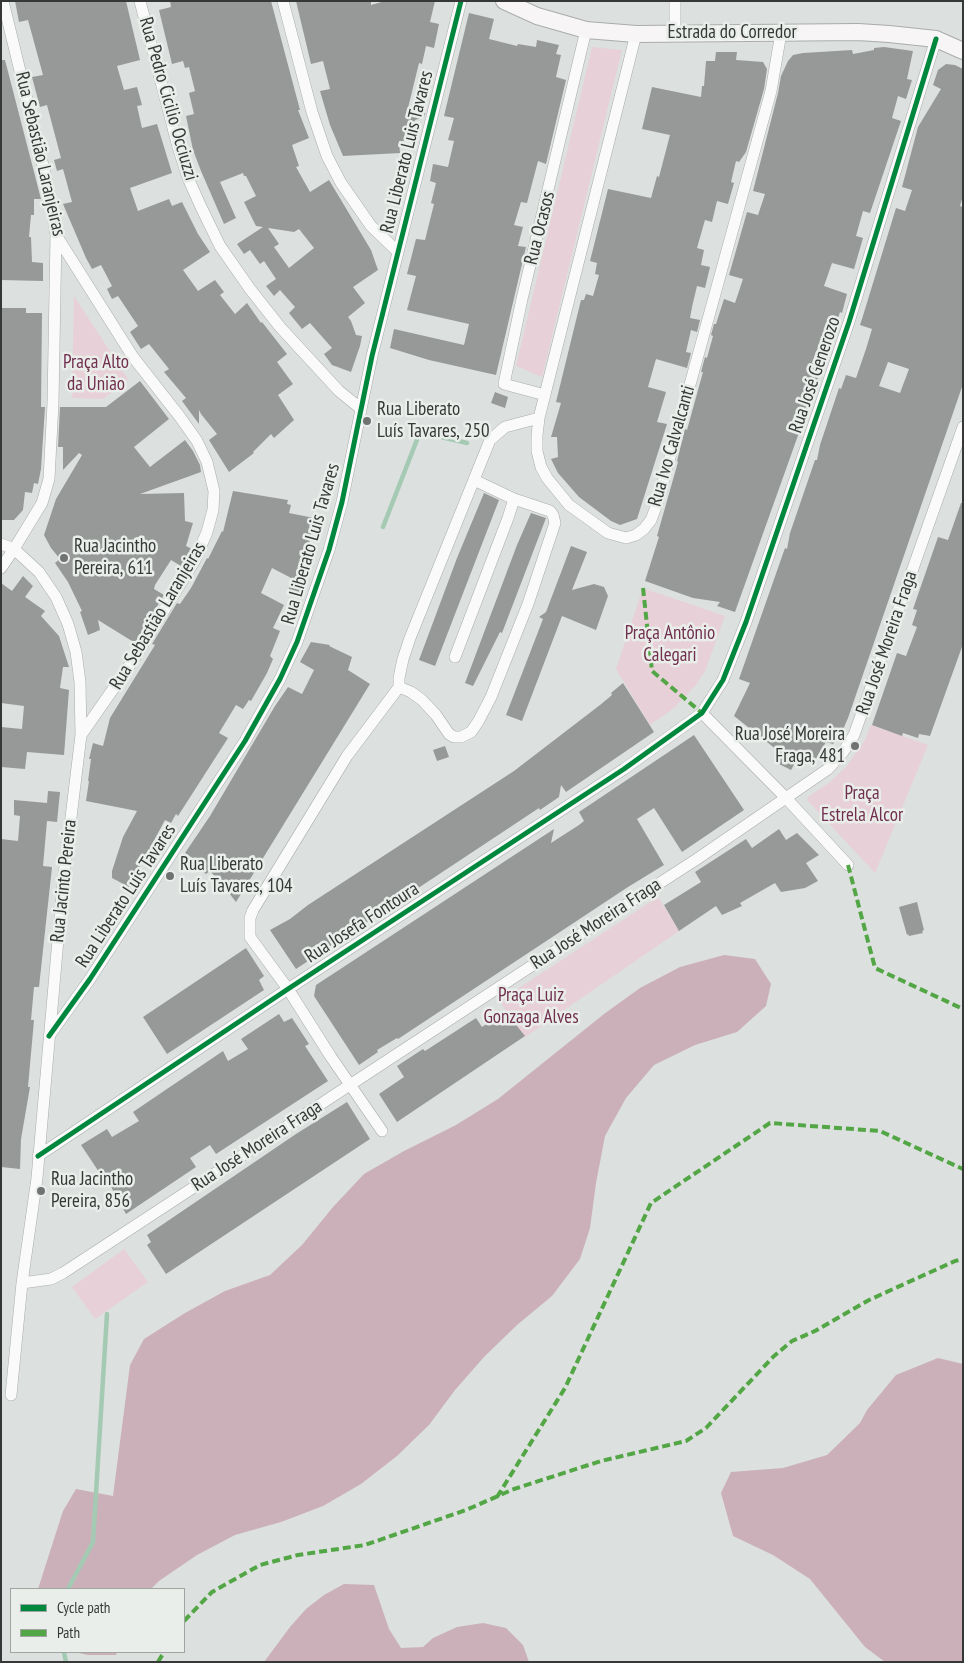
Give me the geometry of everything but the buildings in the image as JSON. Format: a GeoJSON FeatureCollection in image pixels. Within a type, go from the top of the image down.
{"type":"FeatureCollection","features":[{"type":"Feature","properties":{"kind":"main road","name":"Estrada do Corredor"},"geometry":{"type":"LineString","coordinates":[[504,1],[537,16],[586,30],[636,34],[858,32],[936,39],[963,51]]}},
{"type":"Feature","properties":{"kind":"street","name":"Rua Sebastião Laranjeiras"},"geometry":{"type":"LineString","coordinates":[[4,1],[47,182],[56,235],[133,357],[180,416],[197,441],[207,462],[214,491],[207,532],[195,560],[132,662],[81,735]]}},
{"type":"Feature","properties":{"kind":"street","name":"Rua Pedro Cicilio Occiuzzi"},"geometry":{"type":"LineString","coordinates":[[140,1],[178,148],[188,178],[220,246],[280,327],[339,391],[360,408]]}},
{"type":"Feature","properties":{"kind":"street"},"geometry":{"type":"LineString","coordinates":[[283,1],[312,112],[327,156],[341,183],[371,226],[398,252]]}},
{"type":"Feature","properties":{"kind":"street","name":"Rua Liberato Luis Tavares"},"geometry":{"type":"LineString","coordinates":[[49,1036],[90,978],[234,757],[280,679],[297,642],[329,550],[343,497],[360,408],[461,1]]}},
{"type":"Feature","properties":{"kind":"street"},"geometry":{"type":"LineString","coordinates":[[675,1],[675,34]]}},
{"type":"Feature","properties":{"kind":"street","name":"Rua Ocasos"},"geometry":{"type":"LineString","coordinates":[[545,395],[504,384],[586,30]]}},
{"type":"Feature","properties":{"kind":"street","name":"Rua Ivo Calvalcanti"},"geometry":{"type":"LineString","coordinates":[[636,34],[539,418],[537,443],[541,467],[569,505],[608,533],[626,538],[636,535],[651,520],[771,91],[781,33]]}},
{"type":"Feature","properties":{"kind":"street","name":"Rua José Generozo"},"geometry":{"type":"LineString","coordinates":[[702,713],[723,680],[746,622],[849,322],[936,39]]}},
{"type":"Feature","properties":{"kind":"street"},"geometry":{"type":"LineString","coordinates":[[1,568],[42,503],[50,479],[56,235]]}},
{"type":"Feature","properties":{"kind":"street"},"geometry":{"type":"LineString","coordinates":[[382,1131],[288,989],[250,937],[250,918],[253,910],[347,756],[399,687],[403,659],[410,638],[490,440],[505,427],[539,418]]}},
{"type":"Feature","properties":{"kind":"street","name":"Rua José Moreira Fraga"},"geometry":{"type":"LineString","coordinates":[[22,1283],[51,1279],[63,1273],[536,963],[697,860],[828,769],[843,752],[854,735],[963,426]]}},
{"type":"Feature","properties":{"kind":"street"},"geometry":{"type":"LineString","coordinates":[[399,687],[412,692],[422,700],[436,715],[449,734],[454,737],[471,732],[478,722],[490,696],[528,604],[555,523],[553,515],[550,511],[514,499],[474,480]]}},
{"type":"Feature","properties":{"kind":"street"},"geometry":{"type":"LineString","coordinates":[[455,657],[514,499]]}},
{"type":"Feature","properties":{"kind":"street","name":"Rua Jacinto Pereira"},"geometry":{"type":"LineString","coordinates":[[1,544],[14,549],[39,572],[56,597],[68,624],[76,652],[80,682],[81,735],[63,884],[38,1156],[22,1283],[11,1395]]}},
{"type":"Feature","properties":{"kind":"street"},"geometry":{"type":"LineString","coordinates":[[702,713],[786,798],[848,865]]}},
{"type":"Feature","properties":{"kind":"street","name":"Rua Josefa Fontoura"},"geometry":{"type":"LineString","coordinates":[[38,1156],[288,989],[624,769],[702,713]]}},
{"type":"Feature","properties":{"kind":"green space"},"geometry":{"type":"Polygon","coordinates":[[[592,47],[622,50],[542,377],[516,366],[592,47]]]}},
{"type":"Feature","properties":{"kind":"green space","name":"Praça Alto da União"},"geometry":{"type":"Polygon","coordinates":[[[74,296],[128,379],[103,399],[72,398],[74,296]]]}},
{"type":"Feature","properties":{"kind":"green space","name":"Praça Antônio Calegari"},"geometry":{"type":"Polygon","coordinates":[[[643,588],[725,616],[705,671],[696,685],[674,708],[650,725],[616,669],[643,588]]]}},
{"type":"Feature","properties":{"kind":"green space","name":"Praça Estrela Alcor"},"geometry":{"type":"Polygon","coordinates":[[[871,725],[928,745],[875,873],[807,800],[808,797],[830,782],[846,767],[865,740],[871,725]]]}},
{"type":"Feature","properties":{"kind":"green space","name":"Praça Luiz Gonzaga Alves"},"geometry":{"type":"Polygon","coordinates":[[[658,897],[679,931],[525,1037],[499,1001],[658,897]]]}},
{"type":"Feature","properties":{"kind":"green space"},"geometry":{"type":"Polygon","coordinates":[[[124,1249],[148,1282],[95,1319],[72,1287],[124,1249]]]}},
{"type":"Feature","properties":{"kind":"shaded area"},"geometry":{"type":"Polygon","coordinates":[[[724,955],[755,959],[771,984],[766,1006],[737,1032],[695,1045],[654,1065],[626,1098],[605,1136],[590,1228],[580,1259],[552,1296],[517,1325],[484,1357],[455,1390],[429,1425],[397,1456],[361,1484],[323,1506],[281,1522],[235,1535],[197,1555],[159,1581],[152,1588],[38,1588],[63,1511],[76,1489],[113,1496],[130,1365],[144,1339],[225,1291],[270,1275],[302,1245],[333,1207],[364,1174],[456,1125],[498,1099],[604,1014],[640,988],[680,967],[724,955]]]}},
{"type":"Feature","properties":{"kind":"shaded area"},"geometry":{"type":"Polygon","coordinates":[[[938,1358],[963,1364],[963,1662],[885,1662],[865,1647],[810,1579],[773,1555],[733,1536],[721,1493],[731,1472],[783,1468],[827,1455],[860,1423],[867,1410],[896,1375],[938,1358]]]}},
{"type":"Feature","properties":{"kind":"shaded area"},"geometry":{"type":"Polygon","coordinates":[[[344,1584],[374,1585],[389,1629],[401,1648],[423,1647],[433,1638],[457,1627],[483,1623],[506,1628],[523,1645],[529,1662],[264,1662],[306,1609],[324,1595],[344,1584]]]}},
{"type":"Feature","properties":{"kind":"shaded area"},"geometry":{"type":"Polygon","coordinates":[[[79,1653],[117,1653],[116,1655],[79,1653]]]}},
{"type":"Feature","properties":{"kind":"waterway"},"geometry":{"type":"LineString","coordinates":[[383,527],[420,432],[467,443]]}},
{"type":"Feature","properties":{"kind":"waterway"},"geometry":{"type":"LineString","coordinates":[[69,1588],[93,1542],[107,1314]]}},
{"type":"Feature","properties":{"kind":"waterway"},"geometry":{"type":"LineString","coordinates":[[64,1653],[66,1662]]}},
{"type":"Feature","properties":{"kind":"marked path"},"geometry":{"type":"LineString","coordinates":[[643,588],[652,671],[702,713]]}},
{"type":"Feature","properties":{"kind":"marked path"},"geometry":{"type":"LineString","coordinates":[[848,865],[875,968],[963,1009]]}},
{"type":"Feature","properties":{"kind":"marked path"},"geometry":{"type":"LineString","coordinates":[[497,1497],[565,1388],[651,1203],[770,1123],[880,1131],[963,1169]]}},
{"type":"Feature","properties":{"kind":"marked path"},"geometry":{"type":"LineString","coordinates":[[185,1620],[212,1592],[260,1565],[298,1555],[365,1545],[466,1510],[514,1489],[601,1461],[686,1441],[706,1428],[774,1356],[792,1341],[815,1331],[869,1300],[963,1259]]}},
{"type":"Feature","properties":{"kind":"marked path"},"geometry":{"type":"LineString","coordinates":[[158,1662],[163,1653]]}},
{"type":"Feature","properties":{"kind":"cycle path"},"geometry":{"type":"LineString","coordinates":[[49,1036],[90,979],[245,741],[280,679],[297,642],[329,550],[342,502],[372,356],[461,1]]}},
{"type":"Feature","properties":{"kind":"cycle path"},"geometry":{"type":"LineString","coordinates":[[38,1156],[288,989],[624,769],[702,713],[723,680],[746,622],[849,322],[936,39]]}},
{"type":"Feature","properties":{"kind":"place","name":"Rua Liberato Luís Tavares, 250"},"geometry":{"type":"Point","coordinates":[367,421]}},
{"type":"Feature","properties":{"kind":"place","name":"Rua Jacintho Pereira, 611"},"geometry":{"type":"Point","coordinates":[64,558]}},
{"type":"Feature","properties":{"kind":"place","name":"Rua José Moreira Fraga, 481"},"geometry":{"type":"Point","coordinates":[855,746]}},
{"type":"Feature","properties":{"kind":"place","name":"Rua Liberato Luís Tavares, 104"},"geometry":{"type":"Point","coordinates":[170,876]}},
{"type":"Feature","properties":{"kind":"place","name":"Rua Jacintho Pereira, 856"},"geometry":{"type":"Point","coordinates":[41,1191]}}]}
